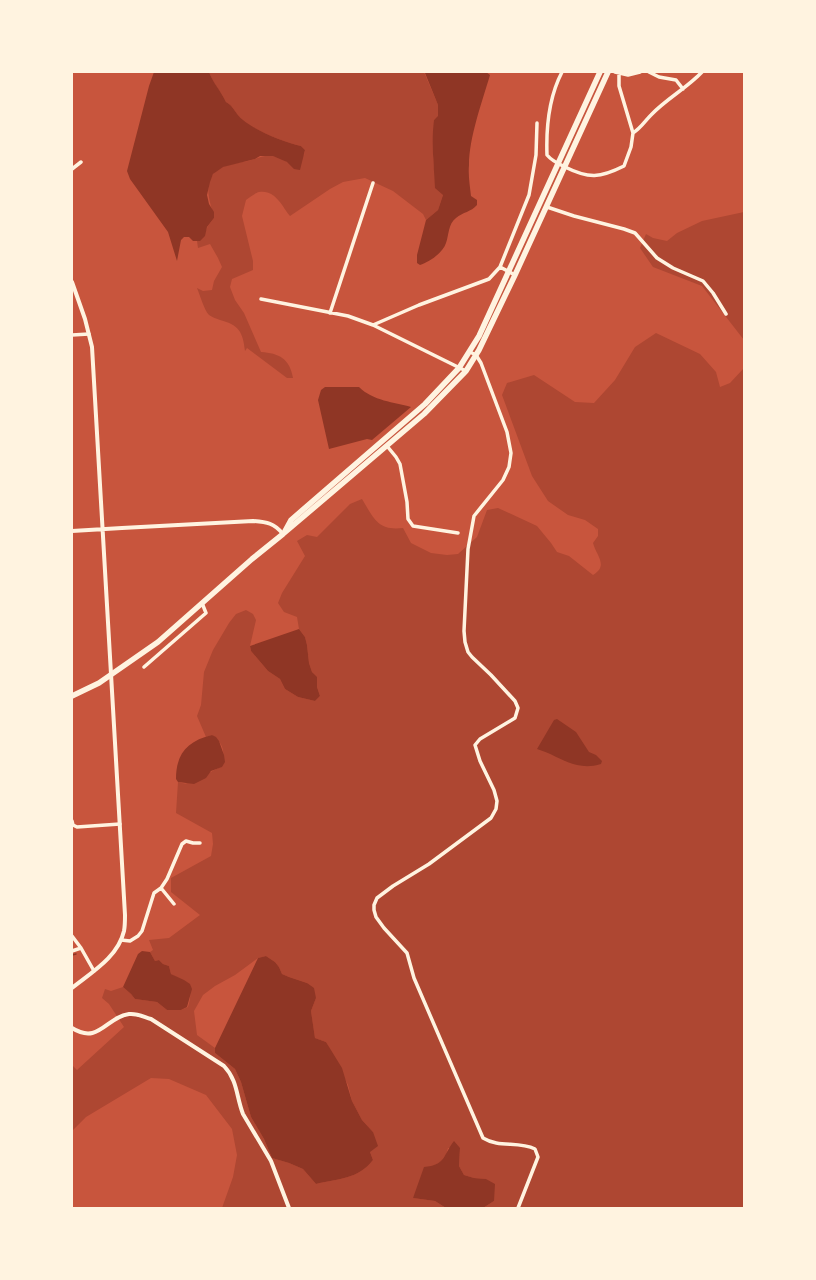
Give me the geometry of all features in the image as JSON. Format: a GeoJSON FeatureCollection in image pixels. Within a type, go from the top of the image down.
{"type":"FeatureCollection","features":[{"type":"Feature","properties":{"kind":"main road"},"geometry":{"type":"LineString","coordinates":[[283,534],[291,520],[425,404],[459,368],[470,352],[547,207],[561,166],[600,72]]}},
{"type":"Feature","properties":{"kind":"main road"},"geometry":{"type":"LineString","coordinates":[[72,696],[99,683],[158,642],[252,559],[424,414],[466,371],[476,355],[561,166],[608,72]]}},
{"type":"Feature","properties":{"kind":"street"},"geometry":{"type":"LineString","coordinates":[[562,72],[556,83],[551,101],[547,155],[553,162],[577,174],[595,176],[609,173],[624,166],[631,147],[633,133],[619,86],[618,72],[628,75],[640,72]]}},
{"type":"Feature","properties":{"kind":"street"},"geometry":{"type":"LineString","coordinates":[[649,72],[676,80],[683,89]]}},
{"type":"Feature","properties":{"kind":"street"},"geometry":{"type":"LineString","coordinates":[[633,133],[641,127],[651,114],[702,72]]}},
{"type":"Feature","properties":{"kind":"street"},"geometry":{"type":"LineString","coordinates":[[373,325],[419,305],[489,279],[500,268],[529,195],[536,155],[536,123]]}},
{"type":"Feature","properties":{"kind":"street"},"geometry":{"type":"LineString","coordinates":[[72,169],[81,162]]}},
{"type":"Feature","properties":{"kind":"street"},"geometry":{"type":"LineString","coordinates":[[330,313],[373,183]]}},
{"type":"Feature","properties":{"kind":"street"},"geometry":{"type":"LineString","coordinates":[[547,207],[635,233],[657,258],[673,268],[703,282],[714,294],[726,314]]}},
{"type":"Feature","properties":{"kind":"street"},"geometry":{"type":"LineString","coordinates":[[500,268],[512,273]]}},
{"type":"Feature","properties":{"kind":"street"},"geometry":{"type":"LineString","coordinates":[[72,282],[81,306],[92,347],[125,915],[124,930],[121,940],[112,954],[105,962],[72,988]]}},
{"type":"Feature","properties":{"kind":"street"},"geometry":{"type":"LineString","coordinates":[[261,299],[348,316],[373,325],[466,371]]}},
{"type":"Feature","properties":{"kind":"street"},"geometry":{"type":"LineString","coordinates":[[72,335],[89,334]]}},
{"type":"Feature","properties":{"kind":"street"},"geometry":{"type":"LineString","coordinates":[[470,352],[476,355],[481,363],[507,432],[511,453],[509,467],[503,480],[474,516],[468,557],[464,608],[465,642],[468,652],[472,657],[515,701],[518,708],[515,718],[480,739],[475,745],[480,761],[496,796],[496,809],[491,818],[429,864],[393,886],[377,898],[374,905],[374,910],[376,918],[409,956],[414,978],[483,1138],[496,1144],[516,1144],[529,1146],[535,1149],[538,1156],[518,1208]]}},
{"type":"Feature","properties":{"kind":"street"},"geometry":{"type":"LineString","coordinates":[[387,446],[400,464],[407,502],[408,519],[413,526],[458,532]]}},
{"type":"Feature","properties":{"kind":"street"},"geometry":{"type":"LineString","coordinates":[[72,531],[253,521],[267,522],[277,526],[283,534]]}},
{"type":"Feature","properties":{"kind":"street"},"geometry":{"type":"LineString","coordinates":[[144,667],[206,613],[202,603]]}},
{"type":"Feature","properties":{"kind":"street"},"geometry":{"type":"LineString","coordinates":[[72,824],[77,827],[120,824]]}},
{"type":"Feature","properties":{"kind":"street"},"geometry":{"type":"LineString","coordinates":[[121,940],[130,941],[138,936],[142,931],[154,893],[161,888],[167,879],[182,844],[186,841],[200,843]]}},
{"type":"Feature","properties":{"kind":"street"},"geometry":{"type":"LineString","coordinates":[[161,888],[174,904]]}},
{"type":"Feature","properties":{"kind":"street"},"geometry":{"type":"LineString","coordinates":[[72,936],[81,948],[94,971]]}},
{"type":"Feature","properties":{"kind":"street"},"geometry":{"type":"LineString","coordinates":[[72,951],[81,948]]}},
{"type":"Feature","properties":{"kind":"street"},"geometry":{"type":"LineString","coordinates":[[72,1028],[88,1034],[104,1028],[111,1021],[124,1015],[130,1014],[143,1016],[151,1019],[224,1066],[234,1079],[243,1114],[271,1161],[289,1208]]}},
{"type":"Feature","properties":{"kind":"shaded area"},"geometry":{"type":"Polygon","coordinates":[[[154,72],[209,72],[226,102],[243,120],[263,132],[301,146],[305,150],[300,170],[294,169],[287,162],[273,156],[260,156],[255,159],[223,167],[213,174],[207,195],[209,204],[214,212],[214,218],[207,227],[205,236],[200,241],[193,241],[189,237],[184,237],[181,240],[177,261],[168,232],[130,179],[127,171],[154,72]]]}},
{"type":"Feature","properties":{"kind":"shaded area"},"geometry":{"type":"Polygon","coordinates":[[[209,72],[424,72],[438,105],[438,117],[434,120],[433,158],[434,169],[443,195],[438,210],[426,220],[423,214],[393,191],[365,178],[343,182],[290,216],[278,199],[269,193],[259,192],[246,200],[242,216],[253,261],[253,270],[232,279],[230,287],[235,300],[244,313],[261,352],[273,354],[283,358],[292,371],[293,378],[287,378],[247,348],[245,351],[243,339],[236,327],[207,313],[197,288],[203,291],[212,290],[214,281],[222,267],[210,244],[198,248],[197,241],[202,239],[208,226],[214,218],[208,191],[212,176],[216,171],[232,164],[250,161],[265,156],[277,157],[287,162],[304,155],[305,150],[301,146],[270,136],[255,129],[243,121],[226,102],[209,72]]]}},
{"type":"Feature","properties":{"kind":"shaded area"},"geometry":{"type":"Polygon","coordinates":[[[486,72],[490,75],[476,120],[471,143],[469,173],[471,196],[477,200],[477,205],[453,220],[446,243],[442,250],[439,254],[420,265],[417,263],[417,255],[426,220],[438,210],[443,195],[435,188],[433,137],[434,120],[438,116],[438,105],[425,73],[486,72]]]}},
{"type":"Feature","properties":{"kind":"shaded area"},"geometry":{"type":"Polygon","coordinates":[[[744,212],[744,340],[702,286],[653,267],[640,248],[646,234],[653,238],[667,241],[677,233],[702,221],[744,212]]]}},
{"type":"Feature","properties":{"kind":"shaded area"},"geometry":{"type":"Polygon","coordinates":[[[656,333],[700,354],[716,372],[720,387],[730,383],[744,368],[744,1208],[483,1208],[494,1201],[486,1179],[464,1175],[459,1166],[460,1148],[448,1148],[446,1155],[439,1163],[432,1166],[413,1198],[435,1201],[446,1208],[222,1208],[233,1177],[237,1155],[232,1129],[206,1095],[169,1079],[151,1078],[86,1117],[72,1131],[72,1065],[77,1070],[124,1027],[109,1004],[102,998],[105,989],[111,991],[123,987],[135,999],[157,1002],[167,1010],[181,1010],[188,1007],[190,990],[188,986],[182,980],[171,974],[169,966],[163,964],[159,960],[155,961],[150,952],[153,950],[149,940],[169,938],[200,915],[171,892],[171,878],[211,856],[213,844],[212,833],[176,813],[178,782],[192,782],[221,767],[223,758],[222,746],[212,735],[206,737],[197,716],[201,705],[204,672],[213,650],[229,623],[236,614],[246,610],[253,614],[256,620],[250,646],[251,651],[268,671],[280,679],[285,689],[298,697],[315,701],[320,696],[316,677],[312,672],[309,663],[305,637],[299,629],[297,617],[284,612],[278,603],[282,593],[305,556],[297,541],[307,535],[317,537],[350,504],[362,499],[374,518],[382,525],[388,528],[403,528],[411,543],[431,553],[447,555],[458,554],[477,537],[487,510],[498,508],[537,526],[557,552],[569,556],[593,575],[598,572],[601,564],[593,543],[598,536],[598,529],[585,520],[568,515],[548,501],[532,476],[502,395],[507,383],[534,375],[575,402],[594,403],[615,380],[635,347],[656,333]],[[266,956],[258,958],[235,975],[215,986],[203,995],[194,1011],[197,1035],[215,1048],[215,1053],[235,1069],[241,1082],[251,1117],[264,1139],[272,1158],[303,1169],[316,1184],[354,1175],[373,1160],[370,1152],[373,1132],[362,1120],[352,1101],[348,1085],[326,1042],[315,1038],[311,1011],[316,998],[307,983],[282,974],[275,962],[266,956]]]}},
{"type":"Feature","properties":{"kind":"shaded area"},"geometry":{"type":"Polygon","coordinates":[[[325,387],[359,387],[377,398],[411,407],[372,440],[367,439],[329,449],[318,400],[321,390],[325,387]]]}},
{"type":"Feature","properties":{"kind":"shaded area"},"geometry":{"type":"Polygon","coordinates":[[[299,629],[305,637],[312,672],[317,677],[317,687],[320,696],[315,701],[298,697],[285,689],[280,679],[268,671],[251,651],[250,646],[299,629]]]}},
{"type":"Feature","properties":{"kind":"shaded area"},"geometry":{"type":"Polygon","coordinates":[[[557,719],[576,732],[589,752],[596,755],[602,761],[601,764],[592,766],[575,765],[537,749],[554,720],[557,719]]]}},
{"type":"Feature","properties":{"kind":"shaded area"},"geometry":{"type":"Polygon","coordinates":[[[212,735],[219,741],[224,755],[225,762],[222,767],[211,771],[206,778],[194,784],[178,782],[176,779],[178,762],[185,750],[196,741],[212,735]]]}},
{"type":"Feature","properties":{"kind":"shaded area"},"geometry":{"type":"Polygon","coordinates":[[[142,951],[150,952],[155,961],[159,960],[163,964],[169,966],[171,974],[190,984],[192,989],[187,1007],[181,1010],[167,1010],[157,1002],[135,999],[123,987],[138,954],[142,951]]]}},
{"type":"Feature","properties":{"kind":"shaded area"},"geometry":{"type":"Polygon","coordinates":[[[266,956],[275,962],[282,974],[307,983],[314,988],[316,998],[311,1011],[315,1038],[326,1042],[342,1068],[352,1101],[362,1120],[373,1132],[378,1146],[370,1152],[373,1160],[354,1175],[316,1184],[303,1169],[272,1158],[264,1139],[251,1117],[241,1082],[235,1069],[215,1053],[215,1048],[258,958],[266,956]]]}},
{"type":"Feature","properties":{"kind":"shaded area"},"geometry":{"type":"Polygon","coordinates":[[[454,1141],[460,1148],[459,1166],[464,1175],[486,1179],[495,1184],[494,1201],[483,1208],[446,1208],[435,1201],[413,1198],[424,1167],[440,1162],[454,1141]]]}},
{"type":"Feature","properties":{"kind":"waterway"},"geometry":{"type":"LineString","coordinates":[[72,955],[76,954]]}}]}
